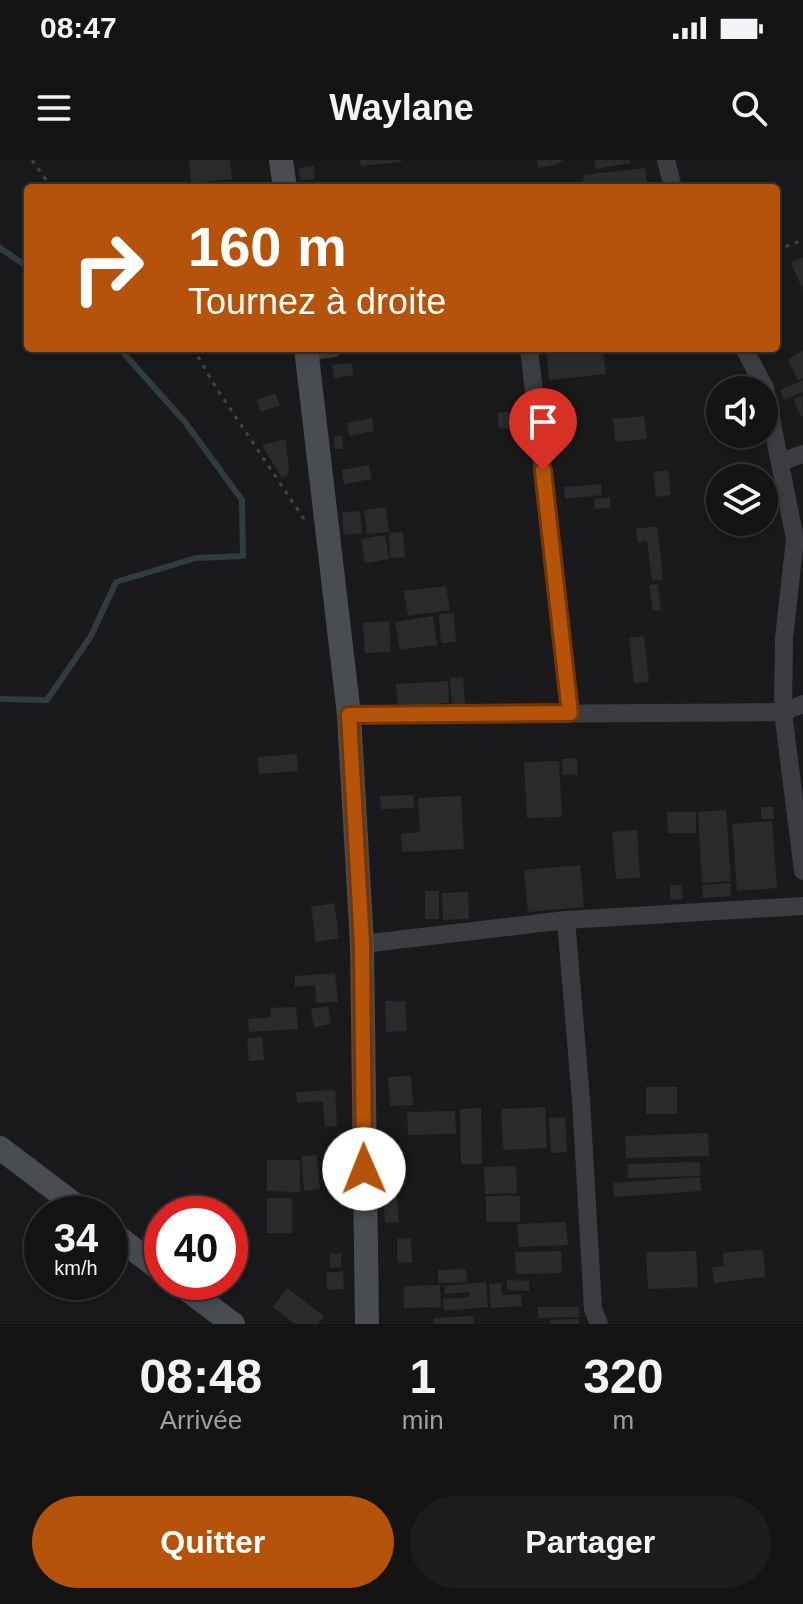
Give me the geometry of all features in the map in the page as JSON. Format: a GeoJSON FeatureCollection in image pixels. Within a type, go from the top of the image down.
{"type":"FeatureCollection","features":[{"type":"Feature","properties":{"kind":"street"},"geometry":{"type":"LineString","coordinates":[[281,160],[284,184]]}},
{"type":"Feature","properties":{"kind":"street"},"geometry":{"type":"LineString","coordinates":[[666,160],[672,184]]}},
{"type":"Feature","properties":{"kind":"street"},"geometry":{"type":"LineString","coordinates":[[306,352],[349,715],[362,944],[367,1324]]}},
{"type":"Feature","properties":{"kind":"street"},"geometry":{"type":"LineString","coordinates":[[529,352],[570,713]]}},
{"type":"Feature","properties":{"kind":"street"},"geometry":{"type":"LineString","coordinates":[[746,352],[765,388],[795,539],[784,638],[783,712],[803,871]]}},
{"type":"Feature","properties":{"kind":"street"},"geometry":{"type":"LineString","coordinates":[[780,462],[803,454]]}},
{"type":"Feature","properties":{"kind":"street"},"geometry":{"type":"LineString","coordinates":[[349,715],[783,712],[803,704]]}},
{"type":"Feature","properties":{"kind":"street"},"geometry":{"type":"LineString","coordinates":[[362,944],[566,920],[803,906]]}},
{"type":"Feature","properties":{"kind":"street"},"geometry":{"type":"LineString","coordinates":[[566,920],[581,1100],[593,1309],[599,1324]]}},
{"type":"Feature","properties":{"kind":"street"},"geometry":{"type":"LineString","coordinates":[[0,1148],[63,1196]]}},
{"type":"Feature","properties":{"kind":"street"},"geometry":{"type":"LineString","coordinates":[[128,1245],[144,1257]]}},
{"type":"Feature","properties":{"kind":"street"},"geometry":{"type":"LineString","coordinates":[[201,1300],[233,1324]]}},
{"type":"Feature","properties":{"kind":"path"},"geometry":{"type":"LineString","coordinates":[[32,160],[49,184]]}},
{"type":"Feature","properties":{"kind":"path"},"geometry":{"type":"LineString","coordinates":[[780,249],[803,240]]}},
{"type":"Feature","properties":{"kind":"path"},"geometry":{"type":"LineString","coordinates":[[195,352],[307,524],[328,537]]}},
{"type":"Feature","properties":{"kind":"building"},"geometry":{"type":"Polygon","coordinates":[[[189,160],[230,160],[232,179],[191,183],[189,160]]]}},
{"type":"Feature","properties":{"kind":"building"},"geometry":{"type":"Polygon","coordinates":[[[360,160],[401,160],[401,162],[361,166],[360,160]]]}},
{"type":"Feature","properties":{"kind":"building"},"geometry":{"type":"Polygon","coordinates":[[[537,160],[563,160],[556,165],[538,168],[537,160]]]}},
{"type":"Feature","properties":{"kind":"building"},"geometry":{"type":"Polygon","coordinates":[[[595,160],[630,160],[631,163],[596,169],[595,160]]]}},
{"type":"Feature","properties":{"kind":"building"},"geometry":{"type":"Polygon","coordinates":[[[314,166],[315,179],[300,181],[299,168],[314,166]]]}},
{"type":"Feature","properties":{"kind":"building"},"geometry":{"type":"Polygon","coordinates":[[[645,168],[647,182],[584,184],[583,175],[645,168]]]}},
{"type":"Feature","properties":{"kind":"building"},"geometry":{"type":"Polygon","coordinates":[[[803,257],[803,290],[791,263],[803,257]]]}},
{"type":"Feature","properties":{"kind":"building"},"geometry":{"type":"Polygon","coordinates":[[[803,350],[803,378],[798,381],[788,360],[803,350]]]}},
{"type":"Feature","properties":{"kind":"building"},"geometry":{"type":"Polygon","coordinates":[[[546,352],[603,352],[606,374],[549,380],[546,352]]]}},
{"type":"Feature","properties":{"kind":"building"},"geometry":{"type":"Polygon","coordinates":[[[352,363],[353,375],[334,378],[332,365],[352,363]]]}},
{"type":"Feature","properties":{"kind":"building"},"geometry":{"type":"Polygon","coordinates":[[[803,380],[803,392],[784,400],[780,390],[803,380]]]}},
{"type":"Feature","properties":{"kind":"building"},"geometry":{"type":"Polygon","coordinates":[[[275,393],[280,405],[261,412],[256,400],[275,393]]]}},
{"type":"Feature","properties":{"kind":"building"},"geometry":{"type":"Polygon","coordinates":[[[802,396],[803,416],[801,417],[793,399],[802,396]]]}},
{"type":"Feature","properties":{"kind":"building"},"geometry":{"type":"Polygon","coordinates":[[[513,411],[515,427],[499,429],[497,413],[513,411]]]}},
{"type":"Feature","properties":{"kind":"building"},"geometry":{"type":"Polygon","coordinates":[[[644,416],[647,439],[615,442],[613,419],[644,416]]]}},
{"type":"Feature","properties":{"kind":"building"},"geometry":{"type":"Polygon","coordinates":[[[372,418],[374,431],[349,436],[347,423],[372,418]]]}},
{"type":"Feature","properties":{"kind":"building"},"geometry":{"type":"Polygon","coordinates":[[[334,436],[342,436],[343,449],[335,449],[334,436]]]}},
{"type":"Feature","properties":{"kind":"building"},"geometry":{"type":"Polygon","coordinates":[[[286,439],[289,474],[282,478],[262,445],[286,439]]]}},
{"type":"Feature","properties":{"kind":"building"},"geometry":{"type":"Polygon","coordinates":[[[369,465],[372,479],[344,484],[342,470],[369,465]]]}},
{"type":"Feature","properties":{"kind":"building"},"geometry":{"type":"Polygon","coordinates":[[[668,470],[671,495],[656,497],[653,472],[668,470]]]}},
{"type":"Feature","properties":{"kind":"building"},"geometry":{"type":"Polygon","coordinates":[[[601,484],[602,495],[565,499],[564,487],[601,484]]]}},
{"type":"Feature","properties":{"kind":"building"},"geometry":{"type":"Polygon","coordinates":[[[610,497],[610,508],[595,509],[594,499],[610,497]]]}},
{"type":"Feature","properties":{"kind":"building"},"geometry":{"type":"Polygon","coordinates":[[[386,507],[389,532],[367,534],[364,510],[386,507]]]}},
{"type":"Feature","properties":{"kind":"building"},"geometry":{"type":"Polygon","coordinates":[[[360,511],[362,533],[344,535],[342,513],[360,511]]]}},
{"type":"Feature","properties":{"kind":"building"},"geometry":{"type":"Polygon","coordinates":[[[657,526],[663,579],[652,581],[647,541],[638,542],[636,529],[657,526]]]}},
{"type":"Feature","properties":{"kind":"building"},"geometry":{"type":"Polygon","coordinates":[[[403,532],[405,557],[390,558],[389,533],[403,532]]]}},
{"type":"Feature","properties":{"kind":"building"},"geometry":{"type":"Polygon","coordinates":[[[385,535],[389,559],[365,563],[361,539],[385,535]]]}},
{"type":"Feature","properties":{"kind":"building"},"geometry":{"type":"Polygon","coordinates":[[[658,584],[661,610],[653,611],[649,585],[658,584]]]}},
{"type":"Feature","properties":{"kind":"building"},"geometry":{"type":"Polygon","coordinates":[[[446,586],[450,610],[408,616],[404,591],[446,586]]]}},
{"type":"Feature","properties":{"kind":"building"},"geometry":{"type":"Polygon","coordinates":[[[454,613],[456,642],[441,643],[439,614],[454,613]]]}},
{"type":"Feature","properties":{"kind":"building"},"geometry":{"type":"Polygon","coordinates":[[[433,616],[437,645],[400,650],[395,622],[433,616]]]}},
{"type":"Feature","properties":{"kind":"building"},"geometry":{"type":"Polygon","coordinates":[[[389,621],[391,652],[365,653],[363,623],[389,621]]]}},
{"type":"Feature","properties":{"kind":"building"},"geometry":{"type":"Polygon","coordinates":[[[644,636],[649,682],[634,683],[629,638],[644,636]]]}},
{"type":"Feature","properties":{"kind":"building"},"geometry":{"type":"Polygon","coordinates":[[[463,677],[465,704],[452,705],[450,678],[463,677]]]}},
{"type":"Feature","properties":{"kind":"building"},"geometry":{"type":"Polygon","coordinates":[[[448,681],[449,703],[398,707],[396,684],[448,681]]]}},
{"type":"Feature","properties":{"kind":"building"},"geometry":{"type":"Polygon","coordinates":[[[297,754],[298,771],[259,774],[258,757],[297,754]]]}},
{"type":"Feature","properties":{"kind":"building"},"geometry":{"type":"Polygon","coordinates":[[[577,758],[578,775],[563,775],[562,759],[577,758]]]}},
{"type":"Feature","properties":{"kind":"building"},"geometry":{"type":"Polygon","coordinates":[[[559,761],[562,817],[527,818],[524,762],[559,761]]]}},
{"type":"Feature","properties":{"kind":"building"},"geometry":{"type":"Polygon","coordinates":[[[413,795],[414,808],[381,809],[380,796],[413,795]]]}},
{"type":"Feature","properties":{"kind":"building"},"geometry":{"type":"Polygon","coordinates":[[[461,796],[464,849],[402,852],[401,834],[420,832],[418,798],[461,796]]]}},
{"type":"Feature","properties":{"kind":"building"},"geometry":{"type":"Polygon","coordinates":[[[761,807],[773,807],[774,819],[761,819],[761,807]]]}},
{"type":"Feature","properties":{"kind":"building"},"geometry":{"type":"Polygon","coordinates":[[[726,810],[731,881],[702,883],[698,812],[726,810]]]}},
{"type":"Feature","properties":{"kind":"building"},"geometry":{"type":"Polygon","coordinates":[[[667,812],[696,812],[696,833],[668,833],[667,812]]]}},
{"type":"Feature","properties":{"kind":"building"},"geometry":{"type":"Polygon","coordinates":[[[772,821],[777,888],[737,891],[732,824],[772,821]]]}},
{"type":"Feature","properties":{"kind":"building"},"geometry":{"type":"Polygon","coordinates":[[[637,830],[640,878],[616,879],[612,832],[637,830]]]}},
{"type":"Feature","properties":{"kind":"building"},"geometry":{"type":"Polygon","coordinates":[[[580,865],[584,907],[528,912],[524,870],[580,865]]]}},
{"type":"Feature","properties":{"kind":"building"},"geometry":{"type":"Polygon","coordinates":[[[730,883],[731,896],[703,898],[702,885],[730,883]]]}},
{"type":"Feature","properties":{"kind":"building"},"geometry":{"type":"Polygon","coordinates":[[[670,885],[682,885],[683,899],[670,900],[670,885]]]}},
{"type":"Feature","properties":{"kind":"building"},"geometry":{"type":"Polygon","coordinates":[[[425,891],[439,891],[439,919],[425,919],[425,891]]]}},
{"type":"Feature","properties":{"kind":"building"},"geometry":{"type":"Polygon","coordinates":[[[468,892],[469,919],[443,920],[442,893],[468,892]]]}},
{"type":"Feature","properties":{"kind":"building"},"geometry":{"type":"Polygon","coordinates":[[[334,903],[339,938],[316,942],[311,907],[334,903]]]}},
{"type":"Feature","properties":{"kind":"building"},"geometry":{"type":"Polygon","coordinates":[[[335,973],[338,1002],[316,1003],[315,985],[295,987],[295,976],[335,973]]]}},
{"type":"Feature","properties":{"kind":"building"},"geometry":{"type":"Polygon","coordinates":[[[385,1001],[405,1001],[407,1031],[386,1032],[385,1001]]]}},
{"type":"Feature","properties":{"kind":"building"},"geometry":{"type":"Polygon","coordinates":[[[328,1006],[331,1024],[314,1027],[311,1009],[328,1006]]]}},
{"type":"Feature","properties":{"kind":"building"},"geometry":{"type":"Polygon","coordinates":[[[296,1007],[298,1029],[249,1032],[248,1019],[271,1017],[270,1008],[296,1007]]]}},
{"type":"Feature","properties":{"kind":"building"},"geometry":{"type":"Polygon","coordinates":[[[262,1037],[264,1060],[249,1061],[247,1038],[262,1037]]]}},
{"type":"Feature","properties":{"kind":"building"},"geometry":{"type":"Polygon","coordinates":[[[411,1076],[413,1105],[390,1106],[388,1077],[411,1076]]]}},
{"type":"Feature","properties":{"kind":"building"},"geometry":{"type":"Polygon","coordinates":[[[646,1087],[677,1087],[677,1114],[646,1114],[646,1087]]]}},
{"type":"Feature","properties":{"kind":"building"},"geometry":{"type":"Polygon","coordinates":[[[335,1090],[337,1126],[325,1127],[323,1101],[297,1103],[296,1092],[335,1090]]]}},
{"type":"Feature","properties":{"kind":"building"},"geometry":{"type":"Polygon","coordinates":[[[545,1107],[547,1148],[503,1150],[501,1109],[545,1107]]]}},
{"type":"Feature","properties":{"kind":"building"},"geometry":{"type":"Polygon","coordinates":[[[481,1108],[482,1164],[461,1164],[460,1109],[481,1108]]]}},
{"type":"Feature","properties":{"kind":"building"},"geometry":{"type":"Polygon","coordinates":[[[455,1111],[456,1134],[408,1135],[407,1112],[455,1111]]]}},
{"type":"Feature","properties":{"kind":"building"},"geometry":{"type":"Polygon","coordinates":[[[565,1117],[567,1152],[551,1153],[549,1118],[565,1117]]]}},
{"type":"Feature","properties":{"kind":"building"},"geometry":{"type":"Polygon","coordinates":[[[708,1133],[709,1156],[626,1158],[625,1136],[708,1133]]]}},
{"type":"Feature","properties":{"kind":"building"},"geometry":{"type":"Polygon","coordinates":[[[317,1155],[320,1189],[304,1191],[301,1156],[317,1155]]]}},
{"type":"Feature","properties":{"kind":"building"},"geometry":{"type":"Polygon","coordinates":[[[267,1160],[300,1160],[300,1192],[267,1191],[267,1160]]]}},
{"type":"Feature","properties":{"kind":"building"},"geometry":{"type":"Polygon","coordinates":[[[700,1162],[700,1176],[628,1178],[628,1164],[700,1162]]]}},
{"type":"Feature","properties":{"kind":"building"},"geometry":{"type":"Polygon","coordinates":[[[516,1166],[517,1193],[485,1194],[484,1167],[516,1166]]]}},
{"type":"Feature","properties":{"kind":"building"},"geometry":{"type":"Polygon","coordinates":[[[700,1177],[701,1191],[614,1197],[613,1183],[700,1177]]]}},
{"type":"Feature","properties":{"kind":"building"},"geometry":{"type":"Polygon","coordinates":[[[397,1194],[399,1222],[385,1223],[383,1195],[397,1194]]]}},
{"type":"Feature","properties":{"kind":"building"},"geometry":{"type":"Polygon","coordinates":[[[486,1196],[520,1196],[520,1222],[486,1222],[486,1196]]]}},
{"type":"Feature","properties":{"kind":"building"},"geometry":{"type":"Polygon","coordinates":[[[267,1198],[292,1198],[292,1233],[267,1233],[267,1198]]]}},
{"type":"Feature","properties":{"kind":"building"},"geometry":{"type":"Polygon","coordinates":[[[566,1222],[568,1245],[519,1247],[517,1224],[566,1222]]]}},
{"type":"Feature","properties":{"kind":"building"},"geometry":{"type":"Polygon","coordinates":[[[411,1238],[412,1263],[397,1263],[397,1239],[411,1238]]]}},
{"type":"Feature","properties":{"kind":"building"},"geometry":{"type":"Polygon","coordinates":[[[763,1249],[765,1277],[714,1283],[712,1267],[724,1266],[723,1253],[763,1249]]]}},
{"type":"Feature","properties":{"kind":"building"},"geometry":{"type":"Polygon","coordinates":[[[561,1251],[562,1273],[516,1274],[515,1252],[561,1251]]]}},
{"type":"Feature","properties":{"kind":"building"},"geometry":{"type":"Polygon","coordinates":[[[696,1251],[698,1287],[648,1289],[646,1252],[696,1251]]]}},
{"type":"Feature","properties":{"kind":"building"},"geometry":{"type":"Polygon","coordinates":[[[341,1253],[341,1267],[330,1268],[330,1254],[341,1253]]]}},
{"type":"Feature","properties":{"kind":"building"},"geometry":{"type":"Polygon","coordinates":[[[466,1269],[467,1282],[438,1283],[438,1270],[466,1269]]]}},
{"type":"Feature","properties":{"kind":"building"},"geometry":{"type":"Polygon","coordinates":[[[343,1271],[344,1289],[327,1290],[326,1273],[343,1271]]]}},
{"type":"Feature","properties":{"kind":"building"},"geometry":{"type":"Polygon","coordinates":[[[507,1280],[529,1281],[529,1291],[507,1290],[507,1280]]]}},
{"type":"Feature","properties":{"kind":"building"},"geometry":{"type":"Polygon","coordinates":[[[486,1282],[488,1307],[444,1311],[443,1299],[470,1297],[469,1292],[445,1294],[444,1286],[486,1282]]]}},
{"type":"Feature","properties":{"kind":"building"},"geometry":{"type":"Polygon","coordinates":[[[501,1283],[502,1295],[521,1294],[522,1306],[491,1308],[489,1284],[501,1283]]]}},
{"type":"Feature","properties":{"kind":"building"},"geometry":{"type":"Polygon","coordinates":[[[440,1285],[441,1307],[404,1308],[404,1286],[440,1285]]]}},
{"type":"Feature","properties":{"kind":"building"},"geometry":{"type":"Polygon","coordinates":[[[287,1288],[324,1316],[318,1324],[295,1324],[273,1307],[287,1288]]]}},
{"type":"Feature","properties":{"kind":"building"},"geometry":{"type":"Polygon","coordinates":[[[538,1307],[579,1307],[579,1317],[538,1318],[538,1307]]]}},
{"type":"Feature","properties":{"kind":"building"},"geometry":{"type":"Polygon","coordinates":[[[474,1316],[474,1324],[434,1324],[434,1318],[474,1316]]]}},
{"type":"Feature","properties":{"kind":"building"},"geometry":{"type":"Polygon","coordinates":[[[578,1319],[580,1324],[550,1324],[550,1320],[578,1319]]]}},
{"type":"Feature","properties":{"kind":"waterway"},"geometry":{"type":"LineString","coordinates":[[0,248],[24,264]]}},
{"type":"Feature","properties":{"kind":"waterway"},"geometry":{"type":"LineString","coordinates":[[0,699],[47,700],[91,636],[116,582],[196,558],[243,556],[242,500],[185,422],[123,352]]}},
{"type":"Feature","properties":{"kind":"route"},"geometry":{"type":"LineString","coordinates":[[364,1169],[362,944],[349,715],[570,713],[543,470]]}}]}
